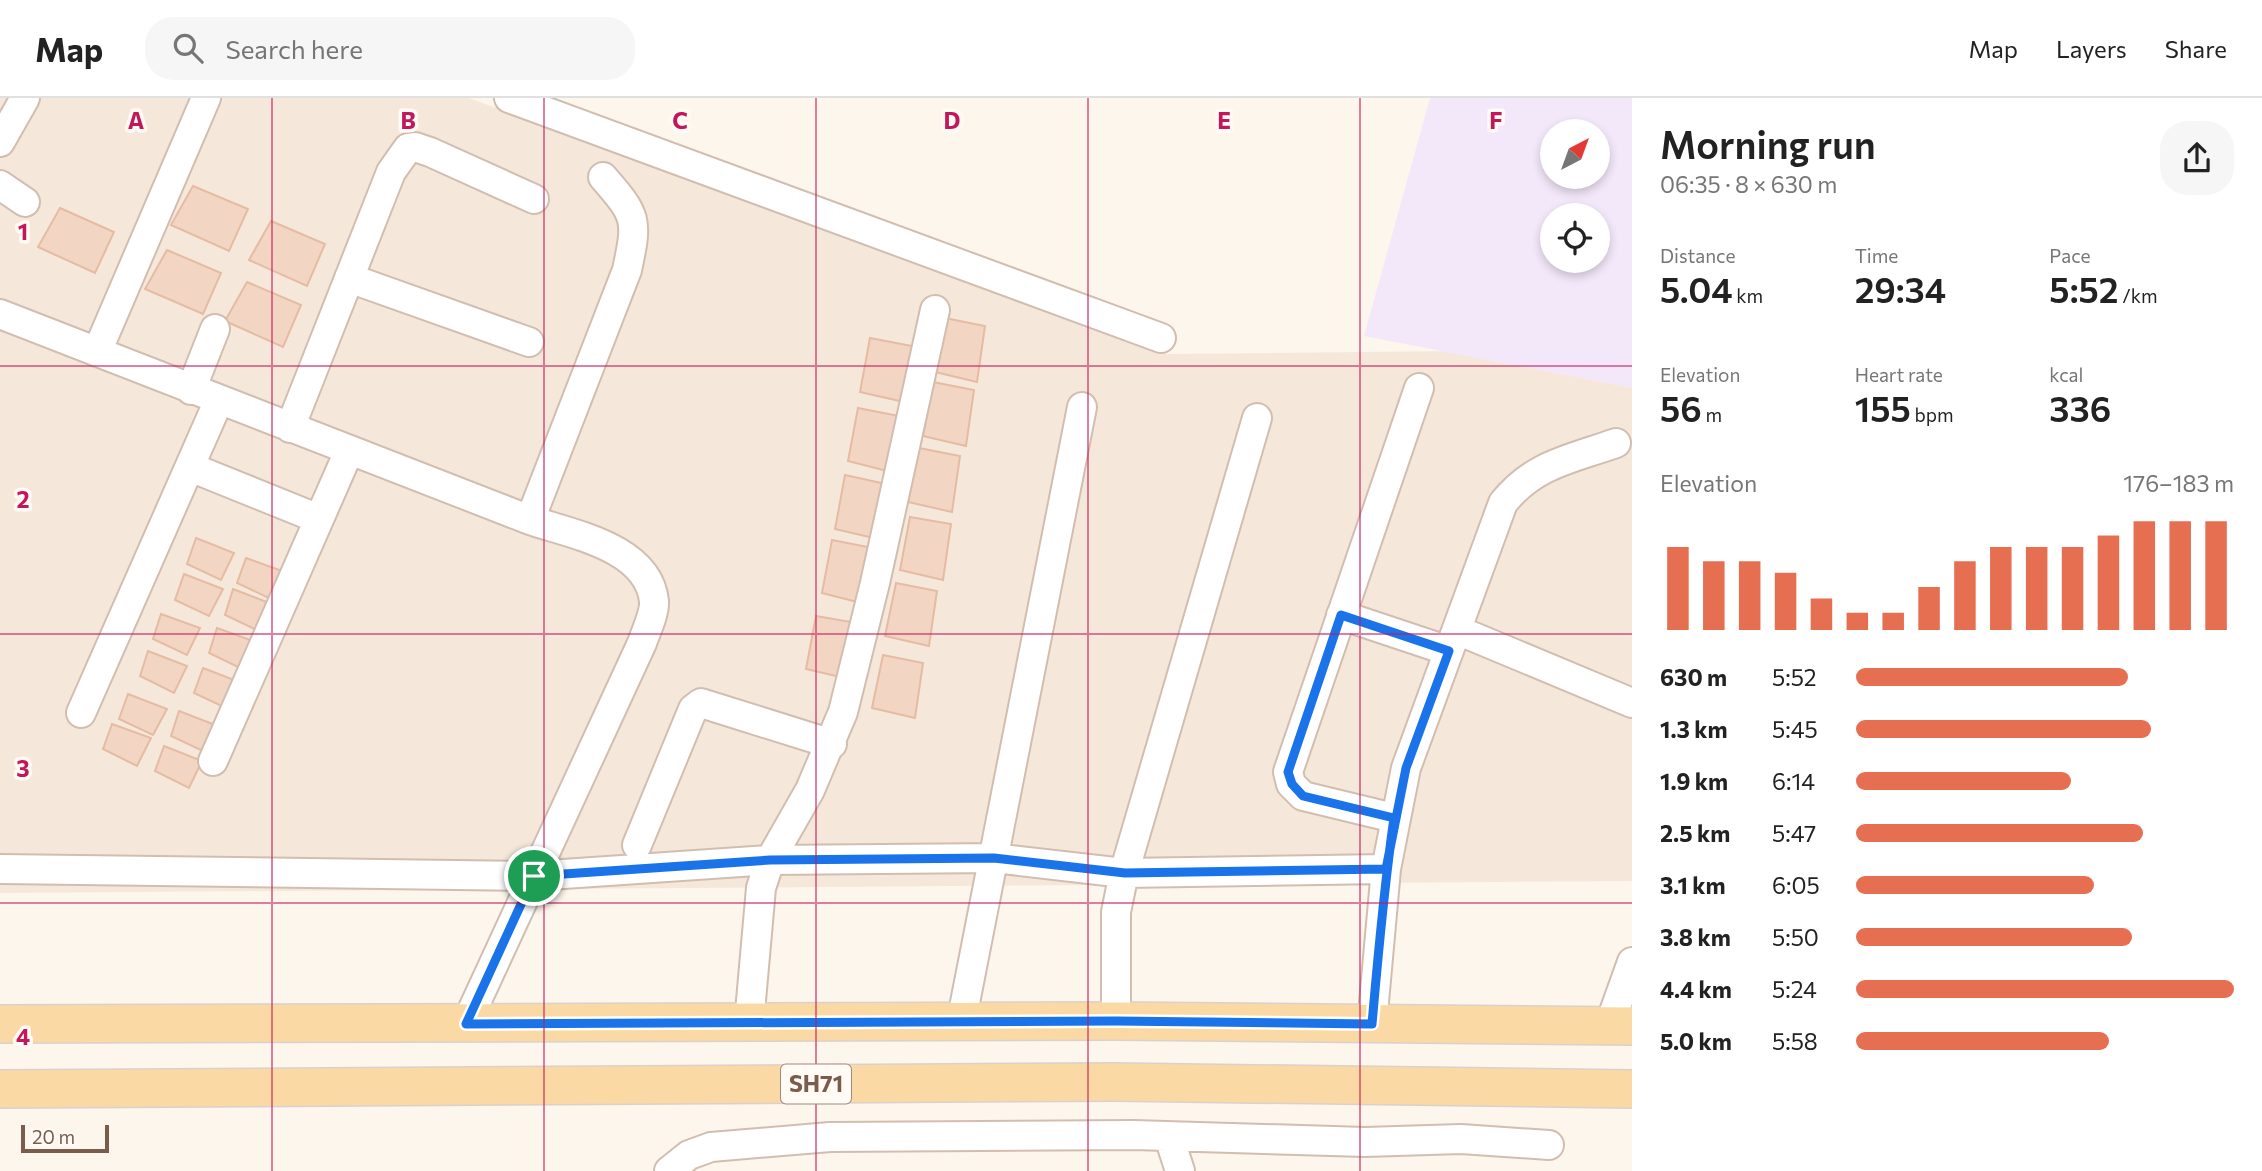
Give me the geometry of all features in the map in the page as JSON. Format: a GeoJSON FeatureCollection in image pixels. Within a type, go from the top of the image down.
{"type":"FeatureCollection","features":[{"type":"Feature","properties":{"kind":"main road"},"geometry":{"type":"LineString","coordinates":[[0,1024],[1116,1021],[1621,1026]]}},
{"type":"Feature","properties":{"kind":"main road","name":"SH71"},"geometry":{"type":"LineString","coordinates":[[0,1088],[1114,1082],[1632,1089]]}},
{"type":"Feature","properties":{"kind":"street"},"geometry":{"type":"LineString","coordinates":[[0,142],[25,98]]}},
{"type":"Feature","properties":{"kind":"street"},"geometry":{"type":"LineString","coordinates":[[97,352],[206,98]]}},
{"type":"Feature","properties":{"kind":"street"},"geometry":{"type":"LineString","coordinates":[[509,98],[1161,338]]}},
{"type":"Feature","properties":{"kind":"street"},"geometry":{"type":"LineString","coordinates":[[290,428],[391,172],[408,148],[415,147],[430,152],[534,199]]}},
{"type":"Feature","properties":{"kind":"street"},"geometry":{"type":"LineString","coordinates":[[530,520],[626,270],[633,241],[634,221],[630,208],[603,177]]}},
{"type":"Feature","properties":{"kind":"street"},"geometry":{"type":"LineString","coordinates":[[0,185],[25,202]]}},
{"type":"Feature","properties":{"kind":"street"},"geometry":{"type":"LineString","coordinates":[[349,278],[529,342]]}},
{"type":"Feature","properties":{"kind":"street"},"geometry":{"type":"LineString","coordinates":[[749,1023],[761,888],[770,860],[832,744],[844,712],[935,310]]}},
{"type":"Feature","properties":{"kind":"street"},"geometry":{"type":"LineString","coordinates":[[0,314],[349,451],[606,547],[628,559],[646,579],[654,603],[642,643],[466,1024]]}},
{"type":"Feature","properties":{"kind":"street"},"geometry":{"type":"LineString","coordinates":[[191,390],[215,330]]}},
{"type":"Feature","properties":{"kind":"street"},"geometry":{"type":"LineString","coordinates":[[1394,818],[1303,796],[1292,784],[1288,772],[1419,388]]}},
{"type":"Feature","properties":{"kind":"street"},"geometry":{"type":"LineString","coordinates":[[81,713],[219,400]]}},
{"type":"Feature","properties":{"kind":"street"},"geometry":{"type":"LineString","coordinates":[[961,1023],[1082,407]]}},
{"type":"Feature","properties":{"kind":"street"},"geometry":{"type":"LineString","coordinates":[[1116,1021],[1116,912],[1125,873],[1257,418]]}},
{"type":"Feature","properties":{"kind":"street"},"geometry":{"type":"LineString","coordinates":[[1372,1024],[1386,869],[1406,768],[1503,502],[1520,482],[1539,470],[1616,443]]}},
{"type":"Feature","properties":{"kind":"street"},"geometry":{"type":"LineString","coordinates":[[212,761],[349,451]]}},
{"type":"Feature","properties":{"kind":"street"},"geometry":{"type":"LineString","coordinates":[[190,467],[319,519]]}},
{"type":"Feature","properties":{"kind":"street"},"geometry":{"type":"LineString","coordinates":[[1341,615],[1453,640],[1632,703]]}},
{"type":"Feature","properties":{"kind":"street"},"geometry":{"type":"LineString","coordinates":[[637,845],[692,709],[701,703],[832,744]]}},
{"type":"Feature","properties":{"kind":"street"},"geometry":{"type":"LineString","coordinates":[[0,869],[534,876],[770,860],[994,858],[1125,873],[1386,869]]}},
{"type":"Feature","properties":{"kind":"street"},"geometry":{"type":"LineString","coordinates":[[1621,1026],[1632,962]]}},
{"type":"Feature","properties":{"kind":"street"},"geometry":{"type":"LineString","coordinates":[[669,1171],[689,1155],[711,1147],[830,1137],[1170,1137],[1365,1142],[1461,1139],[1549,1145]]}},
{"type":"Feature","properties":{"kind":"street"},"geometry":{"type":"LineString","coordinates":[[1170,1137],[1180,1171]]}},
{"type":"Feature","properties":{"kind":"shaded area"},"geometry":{"type":"Polygon","coordinates":[[[0,98],[469,98],[1166,354],[1453,351],[1632,388],[1632,881],[0,893],[0,98]]]}},
{"type":"Feature","properties":{"kind":"shaded area"},"geometry":{"type":"Polygon","coordinates":[[[1430,98],[1632,98],[1632,388],[1364,336],[1430,98]]]}},
{"type":"Feature","properties":{"kind":"building"},"geometry":{"type":"Polygon","coordinates":[[[193,186],[248,209],[229,251],[171,225],[193,186]]]}},
{"type":"Feature","properties":{"kind":"building"},"geometry":{"type":"Polygon","coordinates":[[[60,208],[114,232],[95,273],[38,247],[60,208]]]}},
{"type":"Feature","properties":{"kind":"building"},"geometry":{"type":"Polygon","coordinates":[[[271,221],[325,244],[307,286],[249,260],[271,221]]]}},
{"type":"Feature","properties":{"kind":"building"},"geometry":{"type":"Polygon","coordinates":[[[167,250],[221,273],[203,314],[145,289],[167,250]]]}},
{"type":"Feature","properties":{"kind":"building"},"geometry":{"type":"Polygon","coordinates":[[[247,282],[301,305],[283,347],[225,321],[247,282]]]}},
{"type":"Feature","properties":{"kind":"building"},"geometry":{"type":"Polygon","coordinates":[[[945,318],[985,326],[977,382],[935,372],[945,318]]]}},
{"type":"Feature","properties":{"kind":"building"},"geometry":{"type":"Polygon","coordinates":[[[870,338],[912,346],[904,402],[860,392],[870,338]]]}},
{"type":"Feature","properties":{"kind":"building"},"geometry":{"type":"Polygon","coordinates":[[[933,382],[974,390],[966,446],[923,436],[933,382]]]}},
{"type":"Feature","properties":{"kind":"building"},"geometry":{"type":"Polygon","coordinates":[[[858,408],[899,416],[891,472],[848,461],[858,408]]]}},
{"type":"Feature","properties":{"kind":"building"},"geometry":{"type":"Polygon","coordinates":[[[919,448],[960,456],[952,512],[908,502],[919,448]]]}},
{"type":"Feature","properties":{"kind":"building"},"geometry":{"type":"Polygon","coordinates":[[[845,475],[886,484],[878,539],[835,529],[845,475]]]}},
{"type":"Feature","properties":{"kind":"building"},"geometry":{"type":"Polygon","coordinates":[[[910,517],[951,524],[943,580],[900,570],[910,517]]]}},
{"type":"Feature","properties":{"kind":"building"},"geometry":{"type":"Polygon","coordinates":[[[196,538],[234,553],[221,580],[187,564],[196,538]]]}},
{"type":"Feature","properties":{"kind":"building"},"geometry":{"type":"Polygon","coordinates":[[[832,540],[873,548],[865,604],[822,593],[832,540]]]}},
{"type":"Feature","properties":{"kind":"building"},"geometry":{"type":"Polygon","coordinates":[[[246,558],[285,572],[271,599],[237,583],[246,558]]]}},
{"type":"Feature","properties":{"kind":"building"},"geometry":{"type":"Polygon","coordinates":[[[184,574],[223,589],[209,616],[175,600],[184,574]]]}},
{"type":"Feature","properties":{"kind":"building"},"geometry":{"type":"Polygon","coordinates":[[[896,583],[937,591],[929,646],[885,636],[896,583]]]}},
{"type":"Feature","properties":{"kind":"building"},"geometry":{"type":"Polygon","coordinates":[[[233,589],[272,604],[259,631],[225,615],[233,589]]]}},
{"type":"Feature","properties":{"kind":"building"},"geometry":{"type":"Polygon","coordinates":[[[161,614],[200,628],[187,655],[153,639],[161,614]]]}},
{"type":"Feature","properties":{"kind":"building"},"geometry":{"type":"Polygon","coordinates":[[[816,616],[857,623],[849,679],[806,669],[816,616]]]}},
{"type":"Feature","properties":{"kind":"building"},"geometry":{"type":"Polygon","coordinates":[[[217,628],[256,642],[242,669],[209,653],[217,628]]]}},
{"type":"Feature","properties":{"kind":"building"},"geometry":{"type":"Polygon","coordinates":[[[148,651],[187,666],[174,693],[140,676],[148,651]]]}},
{"type":"Feature","properties":{"kind":"building"},"geometry":{"type":"Polygon","coordinates":[[[883,655],[923,663],[915,718],[872,708],[883,655]]]}},
{"type":"Feature","properties":{"kind":"building"},"geometry":{"type":"Polygon","coordinates":[[[203,668],[242,683],[228,709],[194,693],[203,668]]]}},
{"type":"Feature","properties":{"kind":"building"},"geometry":{"type":"Polygon","coordinates":[[[128,694],[167,709],[153,735],[119,719],[128,694]]]}},
{"type":"Feature","properties":{"kind":"building"},"geometry":{"type":"Polygon","coordinates":[[[179,711],[218,726],[205,752],[171,736],[179,711]]]}},
{"type":"Feature","properties":{"kind":"building"},"geometry":{"type":"Polygon","coordinates":[[[112,724],[151,738],[137,766],[103,749],[112,724]]]}},
{"type":"Feature","properties":{"kind":"building"},"geometry":{"type":"Polygon","coordinates":[[[164,746],[202,761],[189,788],[155,771],[164,746]]]}},
{"type":"Feature","properties":{"kind":"route"},"geometry":{"type":"LineString","coordinates":[[534,876],[466,1024],[1116,1021],[1372,1024],[1382,904],[1386,869],[1394,818],[1303,796],[1292,784],[1288,772],[1341,615],[1449,651],[1406,768],[1386,869],[1125,873],[994,858],[770,860],[534,876]]}}]}
